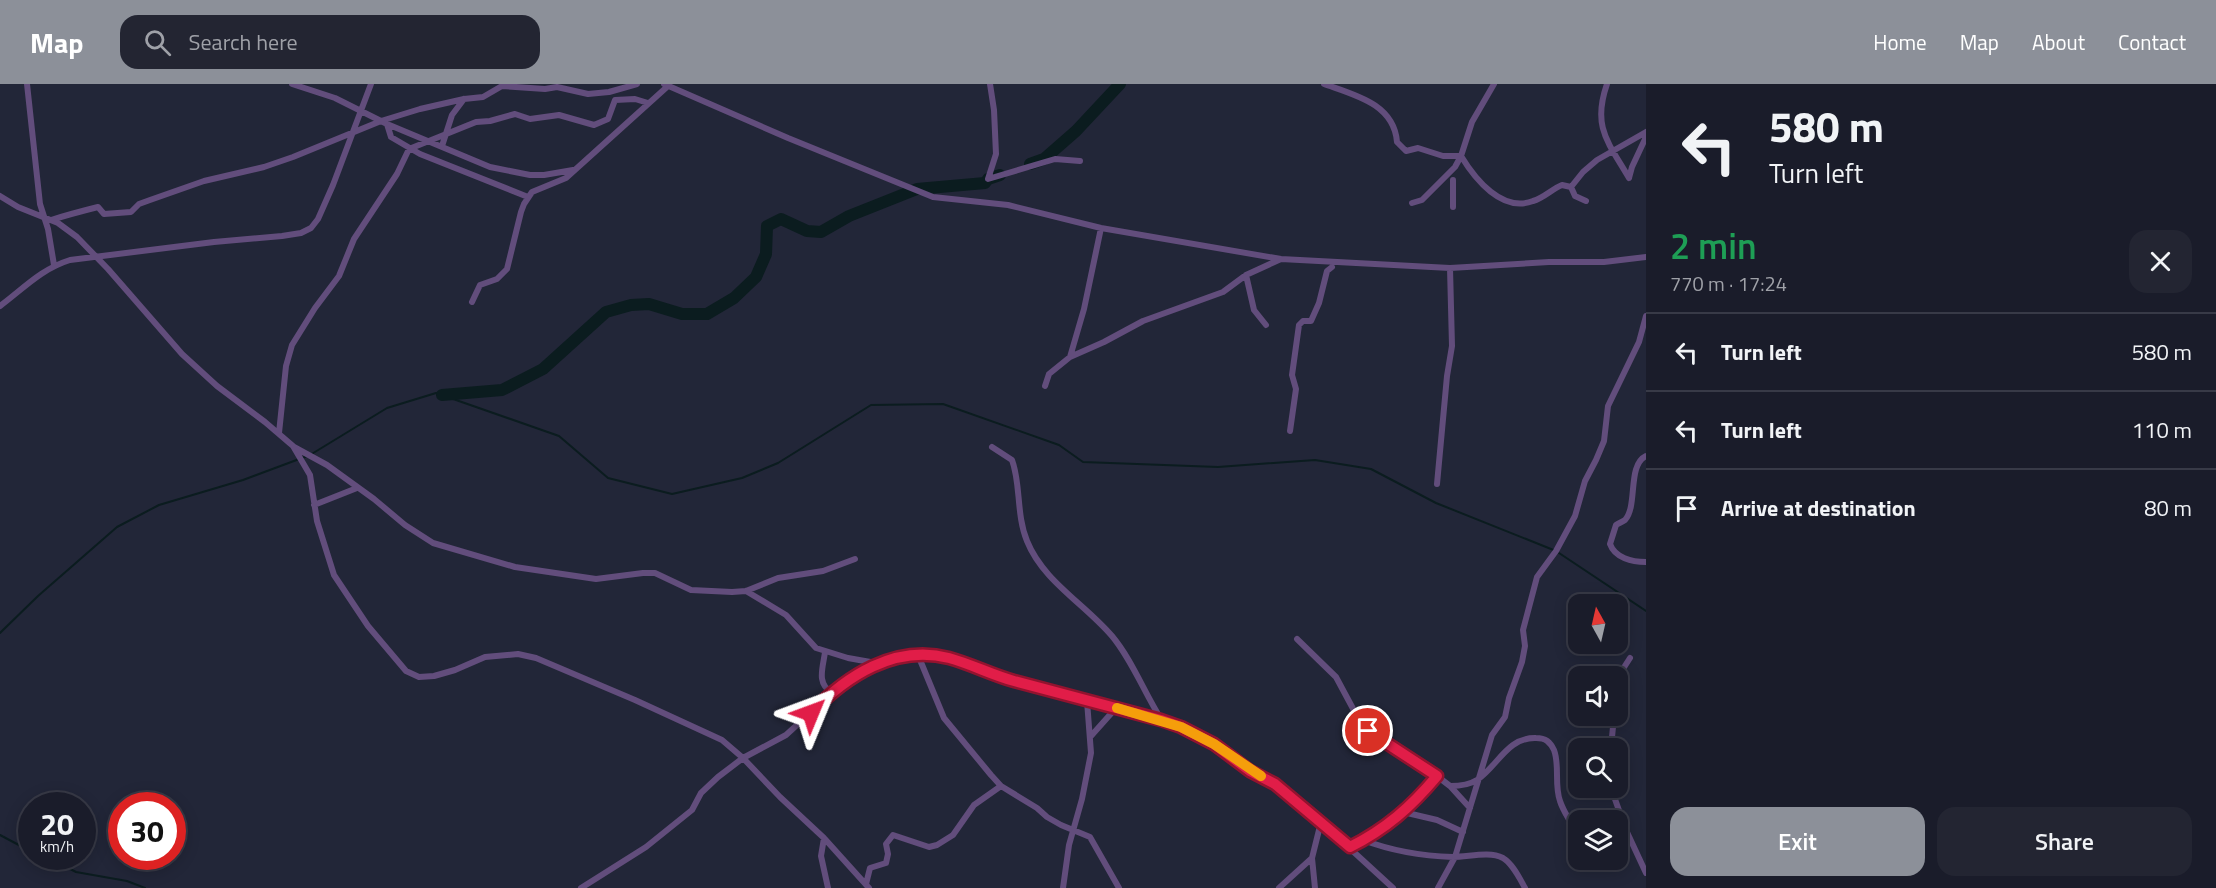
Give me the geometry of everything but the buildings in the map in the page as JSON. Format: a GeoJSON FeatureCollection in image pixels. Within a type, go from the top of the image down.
{"type":"FeatureCollection","features":[{"type":"Feature","properties":{"kind":"street"},"geometry":{"type":"LineString","coordinates":[[27,84],[40,204],[47,218],[54,265]]}},
{"type":"Feature","properties":{"kind":"street"},"geometry":{"type":"LineString","coordinates":[[292,84],[335,98],[363,110],[384,123],[490,167],[522,175],[544,175],[574,169]]}},
{"type":"Feature","properties":{"kind":"street"},"geometry":{"type":"LineString","coordinates":[[0,306],[41,272],[70,260],[301,232],[311,228],[318,219],[363,110],[371,84]]}},
{"type":"Feature","properties":{"kind":"street"},"geometry":{"type":"LineString","coordinates":[[47,218],[68,216],[76,211],[98,207],[104,214],[128,213],[139,204],[167,194],[273,164],[353,132],[420,109],[483,97],[502,86],[545,89],[557,87],[588,94],[609,92],[637,84]]}},
{"type":"Feature","properties":{"kind":"street"},"geometry":{"type":"LineString","coordinates":[[990,84],[996,154],[988,179],[1055,159],[1080,161]]}},
{"type":"Feature","properties":{"kind":"street"},"geometry":{"type":"LineString","coordinates":[[1324,84],[1361,98],[1389,116],[1396,132],[1397,142],[1407,150],[1418,148],[1443,156],[1461,156]]}},
{"type":"Feature","properties":{"kind":"street"},"geometry":{"type":"LineString","coordinates":[[1412,203],[1422,200],[1451,172],[1461,156],[1472,122],[1494,84]]}},
{"type":"Feature","properties":{"kind":"street"},"geometry":{"type":"LineString","coordinates":[[1607,84],[1600,114],[1604,133],[1629,178],[1646,137]]}},
{"type":"Feature","properties":{"kind":"street"},"geometry":{"type":"LineString","coordinates":[[472,302],[480,285],[497,279],[507,269],[521,212],[528,196],[539,188],[566,178],[666,85],[933,197],[1008,205],[1101,228],[1281,259],[1450,268],[1549,262],[1604,262],[1646,257]]}},
{"type":"Feature","properties":{"kind":"street"},"geometry":{"type":"LineString","coordinates":[[442,146],[452,115],[464,99]]}},
{"type":"Feature","properties":{"kind":"street"},"geometry":{"type":"LineString","coordinates":[[279,433],[286,366],[292,345],[315,308],[339,276],[354,239],[397,174],[409,149],[476,122],[490,121],[515,114],[530,119],[559,115],[594,125],[608,119],[615,100],[635,99],[648,104]]}},
{"type":"Feature","properties":{"kind":"street"},"geometry":{"type":"LineString","coordinates":[[384,123],[391,137],[409,149],[528,196]]}},
{"type":"Feature","properties":{"kind":"street"},"geometry":{"type":"LineString","coordinates":[[1571,188],[1588,166],[1646,132]]}},
{"type":"Feature","properties":{"kind":"street"},"geometry":{"type":"LineString","coordinates":[[1461,156],[1475,178],[1501,198],[1515,203],[1533,201],[1562,185],[1571,188],[1575,196],[1586,201]]}},
{"type":"Feature","properties":{"kind":"street"},"geometry":{"type":"LineString","coordinates":[[1453,180],[1453,207]]}},
{"type":"Feature","properties":{"kind":"street"},"geometry":{"type":"LineString","coordinates":[[1,198],[24,210],[47,218],[76,237],[182,354],[217,386],[293,446],[327,465],[405,525],[433,543],[515,567],[596,579],[655,573],[691,590],[746,591],[778,578],[823,571],[855,559]]}},
{"type":"Feature","properties":{"kind":"street"},"geometry":{"type":"LineString","coordinates":[[1070,357],[1084,309],[1101,228]]}},
{"type":"Feature","properties":{"kind":"street"},"geometry":{"type":"LineString","coordinates":[[1045,386],[1049,374],[1070,357],[1143,321],[1223,292],[1246,275],[1281,259]]}},
{"type":"Feature","properties":{"kind":"street"},"geometry":{"type":"LineString","coordinates":[[1290,431],[1296,389],[1292,375],[1299,325],[1303,321],[1311,321],[1319,303],[1327,270],[1332,267]]}},
{"type":"Feature","properties":{"kind":"street"},"geometry":{"type":"LineString","coordinates":[[1437,484],[1452,346],[1450,268]]}},
{"type":"Feature","properties":{"kind":"street"},"geometry":{"type":"LineString","coordinates":[[1246,275],[1254,310],[1266,325]]}},
{"type":"Feature","properties":{"kind":"street"},"geometry":{"type":"LineString","coordinates":[[1438,888],[1455,857],[1492,735],[1505,717],[1522,662],[1525,646],[1523,630],[1537,577],[1562,542],[1575,516],[1585,481],[1604,441],[1608,406],[1639,342],[1646,316]]}},
{"type":"Feature","properties":{"kind":"street"},"geometry":{"type":"LineString","coordinates":[[293,446],[310,475],[317,521],[334,574],[368,626],[405,671],[419,677],[434,676],[485,657],[518,654],[536,658],[722,740],[824,838],[868,886]]}},
{"type":"Feature","properties":{"kind":"street"},"geometry":{"type":"LineString","coordinates":[[992,447],[1012,460],[1020,519],[1027,542],[1039,562],[1060,587],[1086,610],[1117,643],[1161,720]]}},
{"type":"Feature","properties":{"kind":"street"},"geometry":{"type":"LineString","coordinates":[[1646,456],[1641,459],[1637,467],[1625,520],[1616,525],[1610,544],[1620,556],[1636,562],[1646,562]]}},
{"type":"Feature","properties":{"kind":"street"},"geometry":{"type":"LineString","coordinates":[[314,505],[357,488]]}},
{"type":"Feature","properties":{"kind":"street"},"geometry":{"type":"LineString","coordinates":[[746,591],[786,615],[809,643],[825,652],[876,663],[918,655],[948,658],[997,676],[1181,727],[1214,744],[1250,771],[1275,784],[1350,847],[1394,888]]}},
{"type":"Feature","properties":{"kind":"street"},"geometry":{"type":"LineString","coordinates":[[1297,639],[1336,677],[1358,718],[1368,731],[1437,776],[1450,786],[1470,808]]}},
{"type":"Feature","properties":{"kind":"street"},"geometry":{"type":"LineString","coordinates":[[825,652],[822,682],[825,688],[832,693]]}},
{"type":"Feature","properties":{"kind":"street"},"geometry":{"type":"LineString","coordinates":[[918,655],[944,718],[1001,786],[1037,808],[1047,817],[1090,837],[1119,888]]}},
{"type":"Feature","properties":{"kind":"street"},"geometry":{"type":"LineString","coordinates":[[1625,666],[1630,658]]}},
{"type":"Feature","properties":{"kind":"street"},"geometry":{"type":"LineString","coordinates":[[581,888],[618,867],[692,810],[707,786],[743,758],[786,735],[832,693],[876,663]]}},
{"type":"Feature","properties":{"kind":"street"},"geometry":{"type":"LineString","coordinates":[[1063,888],[1067,854],[1089,759],[1091,736],[1087,701]]}},
{"type":"Feature","properties":{"kind":"street"},"geometry":{"type":"LineString","coordinates":[[1091,736],[1116,708]]}},
{"type":"Feature","properties":{"kind":"street"},"geometry":{"type":"LineString","coordinates":[[1450,786],[1470,784],[1512,745],[1535,737],[1545,739],[1555,753],[1557,788],[1560,802],[1568,818]]}},
{"type":"Feature","properties":{"kind":"street"},"geometry":{"type":"LineString","coordinates":[[1350,847],[1378,833],[1403,812],[1437,776]]}},
{"type":"Feature","properties":{"kind":"street"},"geometry":{"type":"LineString","coordinates":[[868,886],[870,868],[886,863],[888,854],[886,844],[891,836],[896,834],[929,847],[938,845],[952,836],[974,805],[1001,786]]}},
{"type":"Feature","properties":{"kind":"street"},"geometry":{"type":"LineString","coordinates":[[1615,798],[1626,830],[1646,873]]}},
{"type":"Feature","properties":{"kind":"street"},"geometry":{"type":"LineString","coordinates":[[1403,812],[1437,820],[1463,832]]}},
{"type":"Feature","properties":{"kind":"street"},"geometry":{"type":"LineString","coordinates":[[1315,888],[1312,858],[1321,822]]}},
{"type":"Feature","properties":{"kind":"street"},"geometry":{"type":"LineString","coordinates":[[824,838],[821,856],[828,888]]}},
{"type":"Feature","properties":{"kind":"street"},"geometry":{"type":"LineString","coordinates":[[1363,840],[1405,853],[1455,857],[1495,856],[1505,859],[1525,888]]}},
{"type":"Feature","properties":{"kind":"street"},"geometry":{"type":"LineString","coordinates":[[1279,888],[1312,858]]}},
{"type":"Feature","properties":{"kind":"waterway"},"geometry":{"type":"LineString","coordinates":[[1030,164],[1044,159],[1076,131],[1120,84]]}},
{"type":"Feature","properties":{"kind":"waterway"},"geometry":{"type":"LineString","coordinates":[[442,395],[502,390],[543,369],[606,312],[631,305],[649,304],[682,314],[707,314],[734,298],[756,277],[766,254],[767,226],[781,219],[807,231],[821,232],[849,216],[917,189],[985,183],[988,179],[1000,175]]}},
{"type":"Feature","properties":{"kind":"waterway"},"geometry":{"type":"LineString","coordinates":[[0,633],[38,596],[117,527],[159,505],[243,480],[310,455],[387,408],[436,393],[559,436],[608,478],[672,494],[742,478],[778,463],[871,405],[943,404],[1059,445],[1083,462],[1218,467],[1315,460],[1371,469],[1436,503],[1556,551],[1646,611]]}},
{"type":"Feature","properties":{"kind":"waterway"},"geometry":{"type":"LineString","coordinates":[[0,835],[18,845]]}},
{"type":"Feature","properties":{"kind":"waterway"},"geometry":{"type":"LineString","coordinates":[[72,870],[127,881],[145,888]]}},
{"type":"Feature","properties":{"kind":"slow traffic"},"geometry":{"type":"LineString","coordinates":[[1117,708],[1181,727],[1214,744],[1250,771],[1261,776]]}},
{"type":"Feature","properties":{"kind":"route"},"geometry":{"type":"LineString","coordinates":[[811,713],[832,693],[876,663],[918,655],[948,658],[997,676],[1181,727],[1214,744],[1250,771],[1275,784],[1350,847],[1378,833],[1388,825],[1437,776],[1368,731]]}}]}
